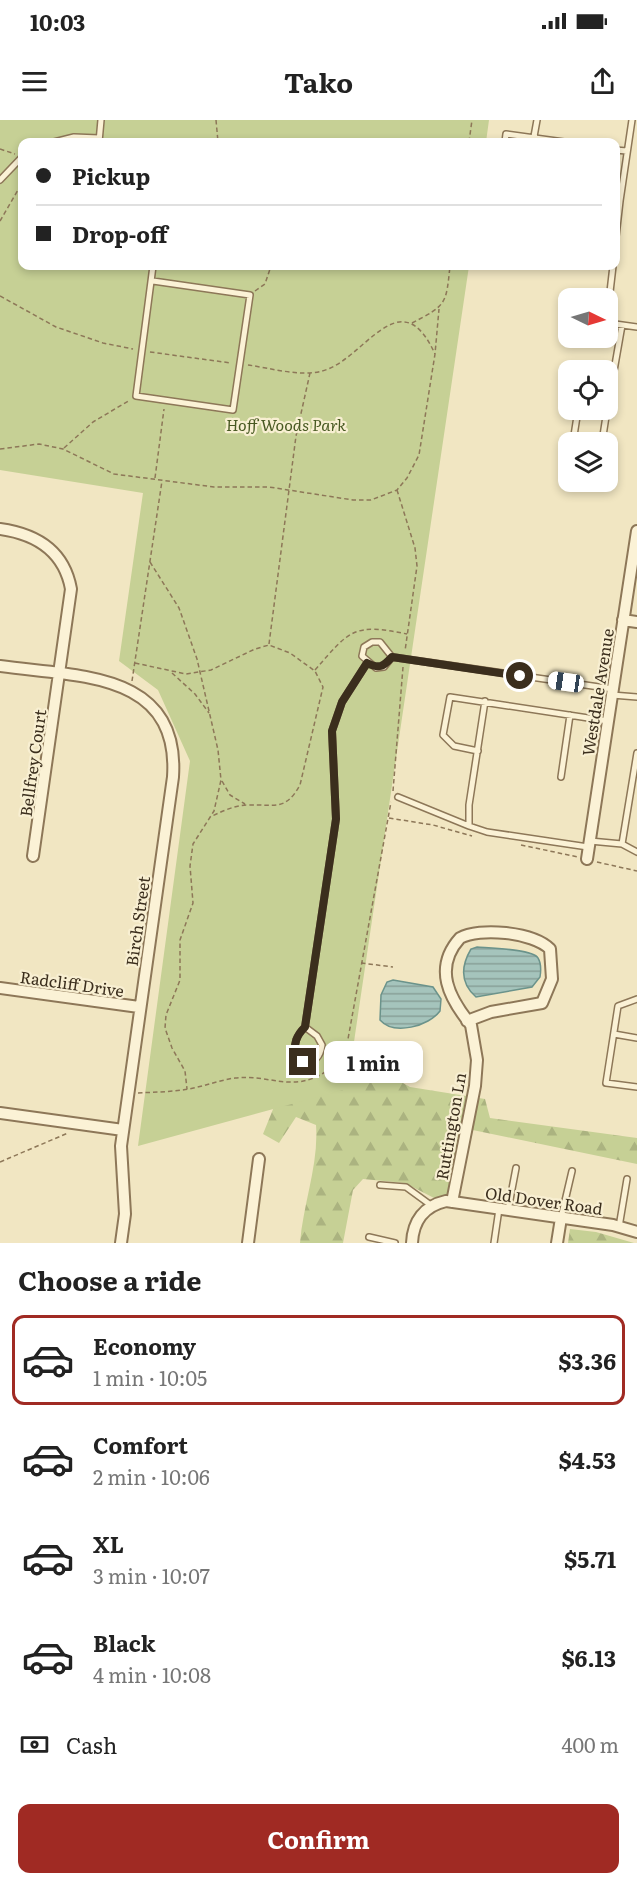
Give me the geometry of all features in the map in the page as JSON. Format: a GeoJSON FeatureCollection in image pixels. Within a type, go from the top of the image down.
{"type":"FeatureCollection","features":[{"type":"Feature","properties":{"kind":"street","name":"Bellfrey Court"},"geometry":{"type":"LineString","coordinates":[[0,529],[19,531],[36,538],[52,551],[65,568],[71,589],[33,856]]}},
{"type":"Feature","properties":{"kind":"street","name":"Westdale Avenue"},"geometry":{"type":"LineString","coordinates":[[589,849],[637,531]]}},
{"type":"Feature","properties":{"kind":"street"},"geometry":{"type":"LineString","coordinates":[[623,620],[637,622]]}},
{"type":"Feature","properties":{"kind":"street","name":"Birch Street"},"geometry":{"type":"LineString","coordinates":[[0,666],[104,680],[131,690],[142,698],[162,722],[172,748],[174,764],[120,1158],[125,1214],[121,1243]]}},
{"type":"Feature","properties":{"kind":"street","name":"Ruttington Ln"},"geometry":{"type":"LineString","coordinates":[[449,1202],[475,1086],[477,1060],[471,1025],[467,1021],[456,1002],[444,973],[452,951],[460,938],[483,932],[530,937],[549,949],[552,979],[542,1003],[491,1012],[467,1021]]}},
{"type":"Feature","properties":{"kind":"street","name":"Radcliff Drive"},"geometry":{"type":"LineString","coordinates":[[0,988],[139,1007]]}},
{"type":"Feature","properties":{"kind":"street"},"geometry":{"type":"LineString","coordinates":[[0,1113],[123,1130]]}},
{"type":"Feature","properties":{"kind":"street"},"geometry":{"type":"LineString","coordinates":[[248,1243],[259,1159]]}},
{"type":"Feature","properties":{"kind":"street"},"geometry":{"type":"LineString","coordinates":[[412,1243],[417,1220],[432,1206],[449,1202]]}},
{"type":"Feature","properties":{"kind":"street","name":"Old Dover Road"},"geometry":{"type":"LineString","coordinates":[[449,1202],[619,1227],[637,1232]]}},
{"type":"Feature","properties":{"kind":"street"},"geometry":{"type":"LineString","coordinates":[[557,1243],[561,1218]]}},
{"type":"Feature","properties":{"kind":"lane"},"geometry":{"type":"LineString","coordinates":[[99,138],[101,120]]}},
{"type":"Feature","properties":{"kind":"lane"},"geometry":{"type":"LineString","coordinates":[[534,138],[537,120]]}},
{"type":"Feature","properties":{"kind":"lane"},"geometry":{"type":"LineString","coordinates":[[620,193],[632,120]]}},
{"type":"Feature","properties":{"kind":"lane"},"geometry":{"type":"LineString","coordinates":[[506,138],[506,134],[525,138]]}},
{"type":"Feature","properties":{"kind":"lane"},"geometry":{"type":"LineString","coordinates":[[620,150],[627,151]]}},
{"type":"Feature","properties":{"kind":"lane"},"geometry":{"type":"LineString","coordinates":[[0,180],[18,161]]}},
{"type":"Feature","properties":{"kind":"lane"},"geometry":{"type":"LineString","coordinates":[[620,177],[624,177]]}},
{"type":"Feature","properties":{"kind":"lane"},"geometry":{"type":"LineString","coordinates":[[153,270],[136,396],[233,410],[250,295],[153,281]]}},
{"type":"Feature","properties":{"kind":"lane"},"geometry":{"type":"LineString","coordinates":[[610,288],[613,270]]}},
{"type":"Feature","properties":{"kind":"lane"},"geometry":{"type":"LineString","coordinates":[[618,324],[637,327]]}},
{"type":"Feature","properties":{"kind":"lane"},"geometry":{"type":"LineString","coordinates":[[615,360],[622,325]]}},
{"type":"Feature","properties":{"kind":"lane"},"geometry":{"type":"LineString","coordinates":[[392,657],[384,667],[376,668],[367,663],[362,656],[364,647],[372,642],[380,642],[392,657],[612,692],[636,699]]}},
{"type":"Feature","properties":{"kind":"lane"},"geometry":{"type":"LineString","coordinates":[[305,1027],[317,1036],[322,1045],[321,1055],[314,1061],[303,1062],[295,1055],[294,1045],[297,1035],[305,1027],[336,819],[332,731],[342,702],[367,663]]}},
{"type":"Feature","properties":{"kind":"lane"},"geometry":{"type":"LineString","coordinates":[[478,751],[454,746],[444,735],[450,697],[608,721]]}},
{"type":"Feature","properties":{"kind":"lane"},"geometry":{"type":"LineString","coordinates":[[469,826],[485,701]]}},
{"type":"Feature","properties":{"kind":"lane"},"geometry":{"type":"LineString","coordinates":[[561,777],[570,715]]}},
{"type":"Feature","properties":{"kind":"lane"},"geometry":{"type":"LineString","coordinates":[[622,844],[637,753]]}},
{"type":"Feature","properties":{"kind":"lane"},"geometry":{"type":"LineString","coordinates":[[398,797],[487,832],[589,849],[622,844],[637,852]]}},
{"type":"Feature","properties":{"kind":"lane"},"geometry":{"type":"LineString","coordinates":[[637,999],[618,1006],[606,1083],[637,1087]]}},
{"type":"Feature","properties":{"kind":"lane"},"geometry":{"type":"LineString","coordinates":[[614,1035],[637,1038]]}},
{"type":"Feature","properties":{"kind":"lane"},"geometry":{"type":"LineString","coordinates":[[494,1243],[516,1168]]}},
{"type":"Feature","properties":{"kind":"lane"},"geometry":{"type":"LineString","coordinates":[[561,1218],[572,1171]]}},
{"type":"Feature","properties":{"kind":"lane"},"geometry":{"type":"LineString","coordinates":[[619,1227],[627,1179]]}},
{"type":"Feature","properties":{"kind":"lane"},"geometry":{"type":"LineString","coordinates":[[380,1185],[406,1187],[432,1206]]}},
{"type":"Feature","properties":{"kind":"lane"},"geometry":{"type":"LineString","coordinates":[[369,1236],[395,1243]]}},
{"type":"Feature","properties":{"kind":"path"},"geometry":{"type":"LineString","coordinates":[[216,120],[218,138]]}},
{"type":"Feature","properties":{"kind":"path"},"geometry":{"type":"LineString","coordinates":[[470,138],[472,120]]}},
{"type":"Feature","properties":{"kind":"path"},"geometry":{"type":"LineString","coordinates":[[0,149],[18,155]]}},
{"type":"Feature","properties":{"kind":"path"},"geometry":{"type":"LineString","coordinates":[[0,221],[18,190]]}},
{"type":"Feature","properties":{"kind":"path"},"geometry":{"type":"LineString","coordinates":[[250,295],[265,284],[270,270]]}},
{"type":"Feature","properties":{"kind":"path"},"geometry":{"type":"LineString","coordinates":[[0,296],[56,327],[103,343],[143,351],[240,364],[320,372],[335,366],[380,328],[395,322],[411,323],[439,309],[445,301],[449,270]]}},
{"type":"Feature","properties":{"kind":"path"},"geometry":{"type":"LineString","coordinates":[[0,449],[39,444],[63,449],[114,474],[214,487],[268,487],[353,500],[370,500],[397,490],[407,478],[419,455],[435,354],[439,309]]}},
{"type":"Feature","properties":{"kind":"path"},"geometry":{"type":"LineString","coordinates":[[411,323],[424,332],[435,354]]}},
{"type":"Feature","properties":{"kind":"path"},"geometry":{"type":"LineString","coordinates":[[269,645],[296,436],[310,372]]}},
{"type":"Feature","properties":{"kind":"path"},"geometry":{"type":"LineString","coordinates":[[63,449],[93,422],[136,396]]}},
{"type":"Feature","properties":{"kind":"path"},"geometry":{"type":"LineString","coordinates":[[155,479],[165,400]]}},
{"type":"Feature","properties":{"kind":"path"},"geometry":{"type":"LineString","coordinates":[[131,690],[162,480]]}},
{"type":"Feature","properties":{"kind":"path"},"geometry":{"type":"LineString","coordinates":[[128,1094],[187,1089],[233,1078],[268,1079],[298,1084],[312,1081],[332,1068],[345,1051],[388,818],[404,659],[417,566],[415,548],[397,490]]}},
{"type":"Feature","properties":{"kind":"path"},"geometry":{"type":"LineString","coordinates":[[150,562],[179,608],[200,672],[221,780],[220,793],[211,817],[193,844],[190,866],[193,903],[180,940],[180,980],[166,1015],[165,1028],[172,1048],[185,1071],[187,1089]]}},
{"type":"Feature","properties":{"kind":"path"},"geometry":{"type":"LineString","coordinates":[[315,671],[342,639],[356,630],[376,628],[408,635]]}},
{"type":"Feature","properties":{"kind":"path"},"geometry":{"type":"LineString","coordinates":[[135,663],[171,673],[200,672],[211,670],[255,649],[269,645],[290,653],[315,671],[323,687],[300,785],[294,795],[278,806],[237,806],[211,817]]}},
{"type":"Feature","properties":{"kind":"path"},"geometry":{"type":"LineString","coordinates":[[171,673],[195,694],[210,714]]}},
{"type":"Feature","properties":{"kind":"path"},"geometry":{"type":"LineString","coordinates":[[221,780],[230,795],[238,802],[249,805]]}},
{"type":"Feature","properties":{"kind":"path"},"geometry":{"type":"LineString","coordinates":[[388,818],[433,825],[477,837]]}},
{"type":"Feature","properties":{"kind":"path"},"geometry":{"type":"LineString","coordinates":[[520,845],[589,849],[612,867],[637,871]]}},
{"type":"Feature","properties":{"kind":"path"},"geometry":{"type":"LineString","coordinates":[[360,963],[393,967]]}},
{"type":"Feature","properties":{"kind":"path"},"geometry":{"type":"LineString","coordinates":[[0,1162],[88,1125]]}},
{"type":"Feature","properties":{"kind":"green space","name":"Hoff Woods Park"},"geometry":{"type":"Polygon","coordinates":[[[0,120],[489,120],[487,138],[18,138],[18,270],[468,270],[347,1089],[138,1146],[190,761],[158,690],[119,661],[143,493],[0,470],[0,120]]]}},
{"type":"Feature","properties":{"kind":"green space"},"geometry":{"type":"Polygon","coordinates":[[[357,1057],[410,1087],[485,1099],[490,1118],[637,1138],[637,1164],[463,1128],[449,1195],[434,1198],[405,1183],[363,1179],[353,1190],[343,1243],[300,1243],[313,1169],[316,1125],[296,1117],[279,1143],[263,1134],[280,1092],[335,1077],[357,1057]]]}},
{"type":"Feature","properties":{"kind":"green space"},"geometry":{"type":"Polygon","coordinates":[[[570,1229],[596,1232],[634,1243],[568,1243],[570,1229]]]}},
{"type":"Feature","properties":{"kind":"water"},"geometry":{"type":"Polygon","coordinates":[[[477,947],[519,951],[534,955],[540,962],[540,977],[532,987],[476,997],[467,986],[464,968],[471,949],[477,947]]]}},
{"type":"Feature","properties":{"kind":"water"},"geometry":{"type":"Polygon","coordinates":[[[393,980],[433,987],[441,999],[440,1011],[420,1025],[402,1028],[386,1025],[380,1020],[381,995],[387,982],[393,980]]]}},
{"type":"Feature","properties":{"kind":"route"},"geometry":{"type":"LineString","coordinates":[[303,1062],[295,1055],[294,1045],[297,1035],[305,1027],[326,872],[336,819],[332,731],[342,702],[367,663],[376,668],[384,667],[392,657],[520,676]]}}]}
